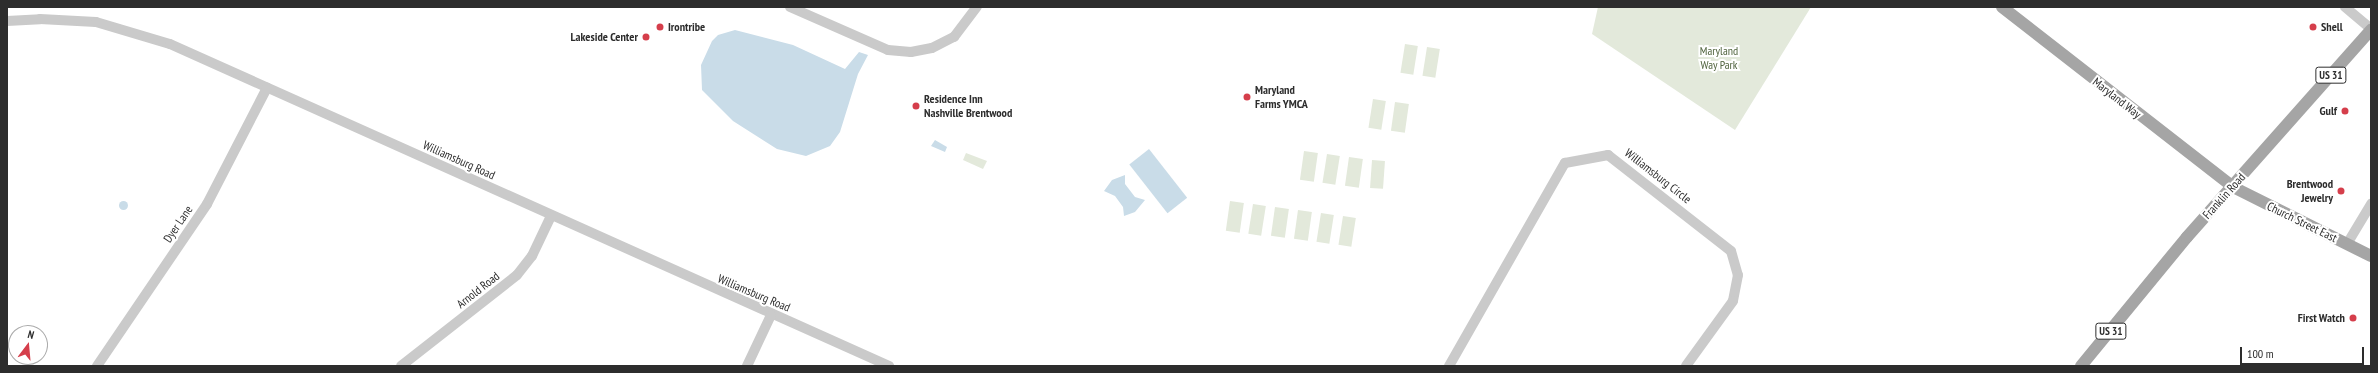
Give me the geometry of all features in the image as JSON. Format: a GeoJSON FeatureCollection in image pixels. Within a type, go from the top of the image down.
{"type":"FeatureCollection","features":[{"type":"Feature","properties":{"kind":"main road","name":"Maryland Way"},"geometry":{"type":"LineString","coordinates":[[2002,7],[2233,187]]}},
{"type":"Feature","properties":{"kind":"main road","name":"Franklin Road"},"geometry":{"type":"LineString","coordinates":[[2082,366],[2187,237],[2233,187],[2371,29]]}},
{"type":"Feature","properties":{"kind":"main road","name":"Church Street East"},"geometry":{"type":"LineString","coordinates":[[2233,187],[2371,256]]}},
{"type":"Feature","properties":{"kind":"street"},"geometry":{"type":"LineString","coordinates":[[790,7],[880,46],[910,52],[932,48],[954,37],[977,7]]}},
{"type":"Feature","properties":{"kind":"street"},"geometry":{"type":"LineString","coordinates":[[2345,7],[2371,29]]}},
{"type":"Feature","properties":{"kind":"street","name":"Williamsburg Road"},"geometry":{"type":"LineString","coordinates":[[7,21],[40,18],[120,27],[170,44],[770,315],[889,366]]}},
{"type":"Feature","properties":{"kind":"street","name":"Dyer Lane"},"geometry":{"type":"LineString","coordinates":[[97,366],[207,204],[267,88]]}},
{"type":"Feature","properties":{"kind":"street","name":"Williamsburg Circle"},"geometry":{"type":"LineString","coordinates":[[1448,366],[1565,163],[1608,155],[1731,251],[1738,275],[1733,301],[1686,366]]}},
{"type":"Feature","properties":{"kind":"street"},"geometry":{"type":"LineString","coordinates":[[2347,244],[2371,204]]}},
{"type":"Feature","properties":{"kind":"street","name":"Arnold Road"},"geometry":{"type":"LineString","coordinates":[[400,366],[513,279],[532,256],[551,216]]}},
{"type":"Feature","properties":{"kind":"street"},"geometry":{"type":"LineString","coordinates":[[747,366],[770,315]]}},
{"type":"Feature","properties":{"kind":"green space","name":"Maryland Way Park"},"geometry":{"type":"Polygon","coordinates":[[[1598,7],[1811,7],[1735,130],[1592,34],[1598,7]]]}},
{"type":"Feature","properties":{"kind":"green space"},"geometry":{"type":"Polygon","coordinates":[[[1405,44],[1418,46],[1413,75],[1400,73],[1405,44]]]}},
{"type":"Feature","properties":{"kind":"green space"},"geometry":{"type":"Polygon","coordinates":[[[1427,47],[1440,49],[1435,78],[1422,76],[1427,47]]]}},
{"type":"Feature","properties":{"kind":"green space"},"geometry":{"type":"Polygon","coordinates":[[[1373,99],[1386,101],[1381,130],[1368,128],[1373,99]]]}},
{"type":"Feature","properties":{"kind":"green space"},"geometry":{"type":"Polygon","coordinates":[[[1395,102],[1409,104],[1405,133],[1391,131],[1395,102]]]}},
{"type":"Feature","properties":{"kind":"green space"},"geometry":{"type":"Polygon","coordinates":[[[1304,151],[1318,153],[1314,182],[1300,180],[1304,151]]]}},
{"type":"Feature","properties":{"kind":"green space"},"geometry":{"type":"Polygon","coordinates":[[[966,153],[987,161],[983,169],[963,160],[966,153]]]}},
{"type":"Feature","properties":{"kind":"green space"},"geometry":{"type":"Polygon","coordinates":[[[1327,154],[1340,156],[1335,185],[1322,183],[1327,154]]]}},
{"type":"Feature","properties":{"kind":"green space"},"geometry":{"type":"Polygon","coordinates":[[[1349,157],[1363,159],[1359,188],[1345,186],[1349,157]]]}},
{"type":"Feature","properties":{"kind":"green space"},"geometry":{"type":"Polygon","coordinates":[[[1372,160],[1385,161],[1383,189],[1370,188],[1372,160]]]}},
{"type":"Feature","properties":{"kind":"green space"},"geometry":{"type":"Polygon","coordinates":[[[1230,201],[1244,203],[1240,233],[1226,231],[1230,201]]]}},
{"type":"Feature","properties":{"kind":"green space"},"geometry":{"type":"Polygon","coordinates":[[[1253,204],[1266,206],[1261,236],[1248,234],[1253,204]]]}},
{"type":"Feature","properties":{"kind":"green space"},"geometry":{"type":"Polygon","coordinates":[[[1275,207],[1289,209],[1285,238],[1271,236],[1275,207]]]}},
{"type":"Feature","properties":{"kind":"green space"},"geometry":{"type":"Polygon","coordinates":[[[1298,210],[1312,212],[1308,241],[1294,239],[1298,210]]]}},
{"type":"Feature","properties":{"kind":"green space"},"geometry":{"type":"Polygon","coordinates":[[[1321,213],[1334,215],[1329,244],[1316,242],[1321,213]]]}},
{"type":"Feature","properties":{"kind":"green space"},"geometry":{"type":"Polygon","coordinates":[[[1343,216],[1356,218],[1351,247],[1338,245],[1343,216]]]}},
{"type":"Feature","properties":{"kind":"water"},"geometry":{"type":"Polygon","coordinates":[[[735,30],[793,45],[845,69],[859,52],[868,55],[858,74],[840,132],[830,146],[806,156],[777,149],[733,121],[702,90],[701,65],[712,41],[718,35],[735,30]]]}},
{"type":"Feature","properties":{"kind":"water"},"geometry":{"type":"Polygon","coordinates":[[[935,140],[947,147],[945,152],[931,146],[935,140]]]}},
{"type":"Feature","properties":{"kind":"water"},"geometry":{"type":"Polygon","coordinates":[[[1149,149],[1187,198],[1167,213],[1129,164],[1149,149]]]}},
{"type":"Feature","properties":{"kind":"water"},"geometry":{"type":"Polygon","coordinates":[[[1125,175],[1125,184],[1135,197],[1145,200],[1135,212],[1124,216],[1123,207],[1115,196],[1104,191],[1112,180],[1125,175]]]}},
{"type":"Feature","properties":{"kind":"water"},"geometry":{"type":"Polygon","coordinates":[[[123,200],[128,205],[123,210],[118,205],[123,200]]]}},
{"type":"Feature","properties":{"kind":"place","name":"Irontribe"},"geometry":{"type":"Point","coordinates":[660,27]}},
{"type":"Feature","properties":{"kind":"place","name":"Shell"},"geometry":{"type":"Point","coordinates":[2313,27]}},
{"type":"Feature","properties":{"kind":"place","name":"Lakeside Center"},"geometry":{"type":"Point","coordinates":[646,37]}},
{"type":"Feature","properties":{"kind":"place","name":"Maryland Farms YMCA"},"geometry":{"type":"Point","coordinates":[1247,97]}},
{"type":"Feature","properties":{"kind":"place","name":"Residence Inn Nashville Brentwood"},"geometry":{"type":"Point","coordinates":[916,106]}},
{"type":"Feature","properties":{"kind":"place","name":"Gulf"},"geometry":{"type":"Point","coordinates":[2345,111]}},
{"type":"Feature","properties":{"kind":"place","name":"Brentwood Jewelry"},"geometry":{"type":"Point","coordinates":[2341,191]}},
{"type":"Feature","properties":{"kind":"place","name":"First Watch"},"geometry":{"type":"Point","coordinates":[2353,318]}}]}
